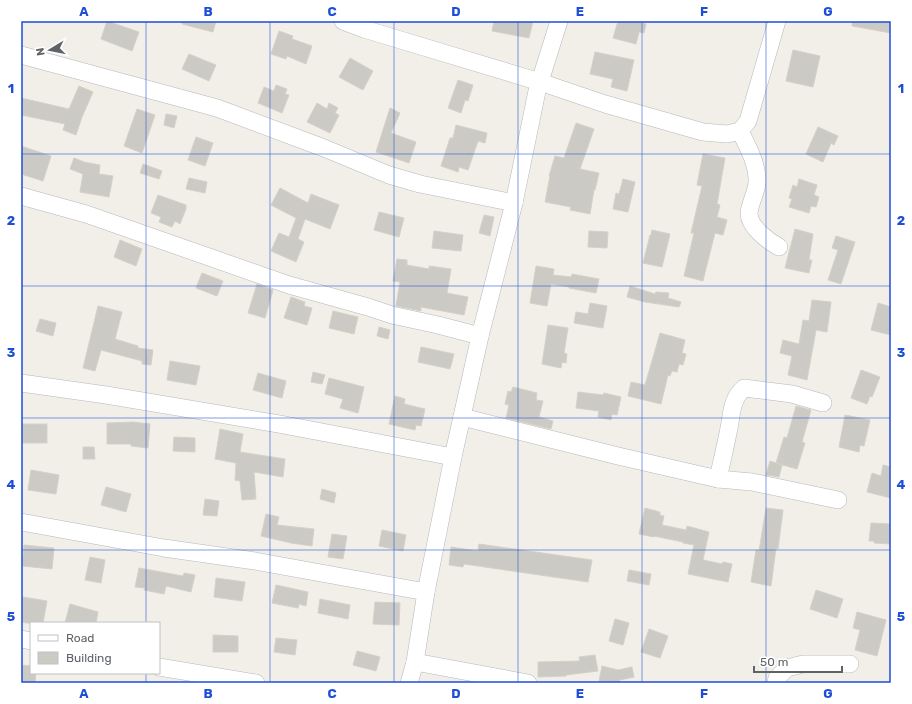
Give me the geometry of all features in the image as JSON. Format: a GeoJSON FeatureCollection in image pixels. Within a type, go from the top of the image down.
{"type":"FeatureCollection","features":[{"type":"Feature","properties":{"kind":"street"},"geometry":{"type":"LineString","coordinates":[[342,21],[540,82],[605,104],[703,132],[727,134],[740,131],[748,121],[778,21]]}},
{"type":"Feature","properties":{"kind":"street"},"geometry":{"type":"LineString","coordinates":[[409,683],[415,662],[426,592],[453,457],[480,336],[514,203],[537,91],[559,21]]}},
{"type":"Feature","properties":{"kind":"street"},"geometry":{"type":"LineString","coordinates":[[21,55],[217,108],[324,148],[389,175],[420,184],[514,203]]}},
{"type":"Feature","properties":{"kind":"street"},"geometry":{"type":"LineString","coordinates":[[740,131],[751,151],[756,170],[757,183],[749,214],[751,222],[769,241],[778,247]]}},
{"type":"Feature","properties":{"kind":"street"},"geometry":{"type":"LineString","coordinates":[[21,196],[86,214],[289,285],[392,315],[480,336]]}},
{"type":"Feature","properties":{"kind":"street"},"geometry":{"type":"LineString","coordinates":[[21,383],[106,395],[279,424],[453,457]]}},
{"type":"Feature","properties":{"kind":"street"},"geometry":{"type":"LineString","coordinates":[[718,479],[734,402],[739,392],[744,388],[792,394],[823,403]]}},
{"type":"Feature","properties":{"kind":"street"},"geometry":{"type":"LineString","coordinates":[[462,417],[718,479],[752,482],[838,500]]}},
{"type":"Feature","properties":{"kind":"street"},"geometry":{"type":"LineString","coordinates":[[21,522],[164,548],[255,561],[426,592]]}},
{"type":"Feature","properties":{"kind":"street"},"geometry":{"type":"LineString","coordinates":[[415,662],[490,680],[528,683]]}},
{"type":"Feature","properties":{"kind":"street"},"geometry":{"type":"LineString","coordinates":[[776,683],[777,678],[787,668],[803,664],[850,664]]}},
{"type":"Feature","properties":{"kind":"street"},"geometry":{"type":"LineString","coordinates":[[160,667],[256,683]]}},
{"type":"Feature","properties":{"kind":"building"},"geometry":{"type":"Polygon","coordinates":[[[107,21],[139,32],[132,51],[101,39],[107,21]]]}},
{"type":"Feature","properties":{"kind":"building"},"geometry":{"type":"Polygon","coordinates":[[[182,21],[216,21],[213,32],[182,24],[182,21]]]}},
{"type":"Feature","properties":{"kind":"building"},"geometry":{"type":"Polygon","coordinates":[[[494,21],[533,21],[529,38],[492,31],[494,21]]]}},
{"type":"Feature","properties":{"kind":"building"},"geometry":{"type":"Polygon","coordinates":[[[618,21],[642,21],[642,23],[646,24],[644,33],[639,32],[636,44],[613,38],[618,21]]]}},
{"type":"Feature","properties":{"kind":"building"},"geometry":{"type":"Polygon","coordinates":[[[852,21],[891,21],[891,33],[852,26],[852,21]]]}},
{"type":"Feature","properties":{"kind":"building"},"geometry":{"type":"Polygon","coordinates":[[[279,31],[293,36],[292,39],[312,46],[306,64],[287,56],[286,59],[271,54],[279,31]]]}},
{"type":"Feature","properties":{"kind":"building"},"geometry":{"type":"Polygon","coordinates":[[[793,50],[820,56],[813,87],[786,81],[793,50]]]}},
{"type":"Feature","properties":{"kind":"building"},"geometry":{"type":"Polygon","coordinates":[[[595,52],[634,60],[627,91],[611,87],[613,79],[590,74],[595,52]]]}},
{"type":"Feature","properties":{"kind":"building"},"geometry":{"type":"Polygon","coordinates":[[[189,54],[216,65],[209,81],[182,69],[189,54]]]}},
{"type":"Feature","properties":{"kind":"building"},"geometry":{"type":"Polygon","coordinates":[[[350,58],[373,71],[363,90],[339,77],[350,58]]]}},
{"type":"Feature","properties":{"kind":"building"},"geometry":{"type":"Polygon","coordinates":[[[458,80],[473,85],[468,101],[465,100],[461,113],[448,108],[458,80]]]}},
{"type":"Feature","properties":{"kind":"building"},"geometry":{"type":"Polygon","coordinates":[[[276,85],[287,89],[285,94],[289,95],[282,113],[258,103],[264,87],[274,91],[276,85]]]}},
{"type":"Feature","properties":{"kind":"building"},"geometry":{"type":"Polygon","coordinates":[[[79,86],[93,92],[76,135],[63,130],[65,124],[21,115],[21,98],[69,109],[79,86]]]}},
{"type":"Feature","properties":{"kind":"building"},"geometry":{"type":"Polygon","coordinates":[[[317,103],[327,109],[329,103],[338,108],[335,113],[339,115],[330,133],[307,122],[317,103]]]}},
{"type":"Feature","properties":{"kind":"building"},"geometry":{"type":"Polygon","coordinates":[[[390,108],[400,113],[391,133],[416,142],[409,163],[376,152],[390,108]]]}},
{"type":"Feature","properties":{"kind":"building"},"geometry":{"type":"Polygon","coordinates":[[[137,109],[155,115],[142,153],[124,146],[137,109]]]}},
{"type":"Feature","properties":{"kind":"building"},"geometry":{"type":"Polygon","coordinates":[[[166,114],[177,116],[174,128],[164,125],[166,114]]]}},
{"type":"Feature","properties":{"kind":"building"},"geometry":{"type":"Polygon","coordinates":[[[576,123],[594,129],[580,169],[599,173],[594,190],[590,214],[570,210],[571,207],[545,202],[549,176],[555,156],[564,158],[576,123]]]}},
{"type":"Feature","properties":{"kind":"building"},"geometry":{"type":"Polygon","coordinates":[[[456,125],[487,133],[485,143],[478,141],[468,170],[459,167],[458,172],[441,166],[450,138],[453,138],[456,125]]]}},
{"type":"Feature","properties":{"kind":"building"},"geometry":{"type":"Polygon","coordinates":[[[818,127],[838,136],[834,145],[831,143],[823,162],[806,154],[818,127]]]}},
{"type":"Feature","properties":{"kind":"building"},"geometry":{"type":"Polygon","coordinates":[[[196,137],[213,143],[205,166],[188,160],[196,137]]]}},
{"type":"Feature","properties":{"kind":"building"},"geometry":{"type":"Polygon","coordinates":[[[21,146],[51,156],[43,181],[21,174],[21,146]]]}},
{"type":"Feature","properties":{"kind":"building"},"geometry":{"type":"Polygon","coordinates":[[[703,154],[725,158],[717,204],[720,205],[717,217],[727,220],[723,235],[715,233],[703,281],[684,276],[694,233],[691,233],[702,186],[697,185],[703,154]]]}},
{"type":"Feature","properties":{"kind":"building"},"geometry":{"type":"Polygon","coordinates":[[[74,158],[84,162],[100,165],[99,174],[113,176],[109,197],[80,192],[83,174],[70,169],[74,158]]]}},
{"type":"Feature","properties":{"kind":"building"},"geometry":{"type":"Polygon","coordinates":[[[143,164],[162,171],[159,179],[140,173],[143,164]]]}},
{"type":"Feature","properties":{"kind":"building"},"geometry":{"type":"Polygon","coordinates":[[[189,178],[207,182],[205,193],[186,189],[189,178]]]}},
{"type":"Feature","properties":{"kind":"building"},"geometry":{"type":"Polygon","coordinates":[[[623,179],[635,182],[628,212],[613,209],[616,193],[619,194],[623,179]]]}},
{"type":"Feature","properties":{"kind":"building"},"geometry":{"type":"Polygon","coordinates":[[[799,179],[817,185],[814,195],[819,197],[816,207],[811,206],[809,213],[789,207],[792,199],[789,198],[793,185],[797,187],[799,179]]]}},
{"type":"Feature","properties":{"kind":"building"},"geometry":{"type":"Polygon","coordinates":[[[280,188],[308,203],[311,194],[339,205],[330,229],[305,219],[298,239],[304,242],[296,262],[271,251],[279,233],[289,237],[296,218],[271,205],[280,188]]]}},
{"type":"Feature","properties":{"kind":"building"},"geometry":{"type":"Polygon","coordinates":[[[158,195],[186,205],[186,209],[180,224],[175,221],[172,227],[159,222],[161,217],[151,213],[158,195]]]}},
{"type":"Feature","properties":{"kind":"building"},"geometry":{"type":"Polygon","coordinates":[[[379,212],[404,218],[399,237],[374,230],[379,212]]]}},
{"type":"Feature","properties":{"kind":"building"},"geometry":{"type":"Polygon","coordinates":[[[484,215],[494,217],[490,236],[479,233],[484,215]]]}},
{"type":"Feature","properties":{"kind":"building"},"geometry":{"type":"Polygon","coordinates":[[[795,229],[813,234],[809,260],[812,260],[809,273],[785,268],[795,229]]]}},
{"type":"Feature","properties":{"kind":"building"},"geometry":{"type":"Polygon","coordinates":[[[652,230],[670,234],[662,267],[643,263],[652,230]]]}},
{"type":"Feature","properties":{"kind":"building"},"geometry":{"type":"Polygon","coordinates":[[[434,231],[463,235],[461,251],[432,248],[434,231]]]}},
{"type":"Feature","properties":{"kind":"building"},"geometry":{"type":"Polygon","coordinates":[[[589,231],[608,232],[607,248],[588,247],[589,231]]]}},
{"type":"Feature","properties":{"kind":"building"},"geometry":{"type":"Polygon","coordinates":[[[836,236],[855,242],[841,284],[828,280],[838,250],[832,248],[836,236]]]}},
{"type":"Feature","properties":{"kind":"building"},"geometry":{"type":"Polygon","coordinates":[[[120,240],[142,249],[136,266],[114,257],[120,240]]]}},
{"type":"Feature","properties":{"kind":"building"},"geometry":{"type":"Polygon","coordinates":[[[397,259],[407,260],[407,265],[429,269],[429,266],[451,269],[447,293],[468,297],[464,315],[421,307],[421,311],[396,306],[400,282],[393,281],[397,259]]]}},
{"type":"Feature","properties":{"kind":"building"},"geometry":{"type":"Polygon","coordinates":[[[536,266],[554,269],[553,275],[571,277],[572,274],[599,279],[596,293],[551,284],[547,306],[530,303],[536,266]]]}},
{"type":"Feature","properties":{"kind":"building"},"geometry":{"type":"Polygon","coordinates":[[[202,273],[223,281],[217,296],[196,288],[202,273]]]}},
{"type":"Feature","properties":{"kind":"building"},"geometry":{"type":"Polygon","coordinates":[[[257,284],[273,290],[265,318],[248,313],[257,284]]]}},
{"type":"Feature","properties":{"kind":"building"},"geometry":{"type":"Polygon","coordinates":[[[630,286],[655,294],[656,292],[669,293],[668,298],[681,302],[679,307],[645,302],[627,297],[630,286]]]}},
{"type":"Feature","properties":{"kind":"building"},"geometry":{"type":"Polygon","coordinates":[[[291,297],[305,302],[304,306],[312,308],[307,325],[284,318],[291,297]]]}},
{"type":"Feature","properties":{"kind":"building"},"geometry":{"type":"Polygon","coordinates":[[[812,300],[831,302],[827,332],[816,330],[807,380],[788,375],[792,356],[780,353],[783,340],[799,344],[803,320],[809,321],[812,300]]]}},
{"type":"Feature","properties":{"kind":"building"},"geometry":{"type":"Polygon","coordinates":[[[590,303],[607,306],[603,328],[574,323],[576,312],[588,314],[590,303]]]}},
{"type":"Feature","properties":{"kind":"building"},"geometry":{"type":"Polygon","coordinates":[[[878,303],[891,307],[891,335],[871,330],[878,303]]]}},
{"type":"Feature","properties":{"kind":"building"},"geometry":{"type":"Polygon","coordinates":[[[98,306],[122,312],[115,339],[138,346],[138,348],[153,350],[151,365],[142,364],[142,361],[101,350],[95,371],[83,368],[98,306]]]}},
{"type":"Feature","properties":{"kind":"building"},"geometry":{"type":"Polygon","coordinates":[[[333,311],[358,317],[354,334],[329,328],[333,311]]]}},
{"type":"Feature","properties":{"kind":"building"},"geometry":{"type":"Polygon","coordinates":[[[40,319],[56,323],[53,336],[36,331],[40,319]]]}},
{"type":"Feature","properties":{"kind":"building"},"geometry":{"type":"Polygon","coordinates":[[[548,325],[568,328],[564,353],[567,354],[566,363],[562,362],[561,368],[542,364],[548,325]]]}},
{"type":"Feature","properties":{"kind":"building"},"geometry":{"type":"Polygon","coordinates":[[[379,327],[390,330],[388,339],[377,336],[379,327]]]}},
{"type":"Feature","properties":{"kind":"building"},"geometry":{"type":"Polygon","coordinates":[[[660,333],[685,340],[682,353],[686,354],[683,365],[679,364],[677,372],[672,371],[670,376],[668,375],[661,404],[628,396],[631,382],[645,385],[660,333]]]}},
{"type":"Feature","properties":{"kind":"building"},"geometry":{"type":"Polygon","coordinates":[[[421,347],[454,354],[450,369],[418,362],[421,347]]]}},
{"type":"Feature","properties":{"kind":"building"},"geometry":{"type":"Polygon","coordinates":[[[170,361],[200,366],[196,385],[167,380],[170,361]]]}},
{"type":"Feature","properties":{"kind":"building"},"geometry":{"type":"Polygon","coordinates":[[[861,370],[880,377],[872,397],[870,396],[867,404],[851,398],[861,370]]]}},
{"type":"Feature","properties":{"kind":"building"},"geometry":{"type":"Polygon","coordinates":[[[313,372],[325,375],[322,384],[311,382],[313,372]]]}},
{"type":"Feature","properties":{"kind":"building"},"geometry":{"type":"Polygon","coordinates":[[[258,373],[286,381],[282,398],[253,390],[258,373]]]}},
{"type":"Feature","properties":{"kind":"building"},"geometry":{"type":"Polygon","coordinates":[[[329,378],[364,387],[358,413],[340,408],[343,399],[325,394],[329,378]]]}},
{"type":"Feature","properties":{"kind":"building"},"geometry":{"type":"Polygon","coordinates":[[[513,387],[537,393],[536,400],[543,401],[539,417],[553,421],[551,429],[506,418],[509,405],[505,404],[508,391],[511,392],[513,387]]]}},
{"type":"Feature","properties":{"kind":"building"},"geometry":{"type":"Polygon","coordinates":[[[578,392],[603,395],[604,393],[621,397],[617,415],[612,414],[611,420],[598,417],[599,411],[576,408],[578,392]]]}},
{"type":"Feature","properties":{"kind":"building"},"geometry":{"type":"Polygon","coordinates":[[[395,396],[405,399],[404,404],[425,409],[421,426],[416,425],[415,430],[389,424],[395,396]]]}},
{"type":"Feature","properties":{"kind":"building"},"geometry":{"type":"Polygon","coordinates":[[[796,406],[811,410],[802,442],[805,443],[797,469],[776,463],[784,437],[787,438],[796,406]]]}},
{"type":"Feature","properties":{"kind":"building"},"geometry":{"type":"Polygon","coordinates":[[[845,415],[870,420],[864,446],[860,445],[859,452],[839,447],[845,415]]]}},
{"type":"Feature","properties":{"kind":"building"},"geometry":{"type":"Polygon","coordinates":[[[133,422],[150,424],[148,448],[131,446],[131,444],[107,444],[107,423],[133,422]]]}},
{"type":"Feature","properties":{"kind":"building"},"geometry":{"type":"Polygon","coordinates":[[[21,424],[47,424],[47,443],[21,443],[21,424]]]}},
{"type":"Feature","properties":{"kind":"building"},"geometry":{"type":"Polygon","coordinates":[[[220,429],[243,434],[240,452],[285,459],[283,477],[254,472],[256,499],[242,500],[240,481],[235,480],[236,463],[215,459],[220,429]]]}},
{"type":"Feature","properties":{"kind":"building"},"geometry":{"type":"Polygon","coordinates":[[[174,437],[195,438],[195,452],[173,451],[174,437]]]}},
{"type":"Feature","properties":{"kind":"building"},"geometry":{"type":"Polygon","coordinates":[[[83,447],[94,447],[95,459],[83,459],[83,447]]]}},
{"type":"Feature","properties":{"kind":"building"},"geometry":{"type":"Polygon","coordinates":[[[770,461],[782,465],[779,477],[766,475],[770,461]]]}},
{"type":"Feature","properties":{"kind":"building"},"geometry":{"type":"Polygon","coordinates":[[[883,465],[891,467],[891,498],[867,492],[872,473],[881,476],[883,465]]]}},
{"type":"Feature","properties":{"kind":"building"},"geometry":{"type":"Polygon","coordinates":[[[31,470],[59,475],[56,494],[28,490],[31,470]]]}},
{"type":"Feature","properties":{"kind":"building"},"geometry":{"type":"Polygon","coordinates":[[[106,487],[131,494],[126,512],[101,505],[106,487]]]}},
{"type":"Feature","properties":{"kind":"building"},"geometry":{"type":"Polygon","coordinates":[[[322,489],[336,493],[334,503],[320,499],[322,489]]]}},
{"type":"Feature","properties":{"kind":"building"},"geometry":{"type":"Polygon","coordinates":[[[205,499],[219,501],[217,516],[203,515],[205,499]]]}},
{"type":"Feature","properties":{"kind":"building"},"geometry":{"type":"Polygon","coordinates":[[[645,508],[660,512],[660,515],[664,516],[662,525],[686,530],[687,526],[709,532],[703,560],[722,564],[723,562],[732,564],[728,582],[688,574],[694,545],[639,534],[645,508]]]}},
{"type":"Feature","properties":{"kind":"building"},"geometry":{"type":"Polygon","coordinates":[[[766,508],[783,510],[771,586],[751,582],[756,550],[759,551],[766,508]]]}},
{"type":"Feature","properties":{"kind":"building"},"geometry":{"type":"Polygon","coordinates":[[[266,514],[279,517],[277,525],[314,529],[312,546],[261,536],[266,514]]]}},
{"type":"Feature","properties":{"kind":"building"},"geometry":{"type":"Polygon","coordinates":[[[871,523],[891,524],[891,544],[874,543],[874,541],[869,541],[871,523]]]}},
{"type":"Feature","properties":{"kind":"building"},"geometry":{"type":"Polygon","coordinates":[[[382,530],[406,535],[403,551],[379,546],[382,530]]]}},
{"type":"Feature","properties":{"kind":"building"},"geometry":{"type":"Polygon","coordinates":[[[332,534],[347,536],[343,559],[328,557],[332,534]]]}},
{"type":"Feature","properties":{"kind":"building"},"geometry":{"type":"Polygon","coordinates":[[[479,544],[592,560],[588,582],[464,564],[463,567],[449,565],[451,547],[478,551],[479,544]]]}},
{"type":"Feature","properties":{"kind":"building"},"geometry":{"type":"Polygon","coordinates":[[[24,545],[54,548],[52,569],[22,566],[24,545]]]}},
{"type":"Feature","properties":{"kind":"building"},"geometry":{"type":"Polygon","coordinates":[[[90,557],[105,560],[101,583],[85,580],[90,557]]]}},
{"type":"Feature","properties":{"kind":"building"},"geometry":{"type":"Polygon","coordinates":[[[139,568],[183,576],[184,573],[195,575],[191,592],[166,586],[164,594],[144,590],[145,588],[135,587],[139,568]]]}},
{"type":"Feature","properties":{"kind":"building"},"geometry":{"type":"Polygon","coordinates":[[[629,570],[651,574],[649,585],[627,581],[629,570]]]}},
{"type":"Feature","properties":{"kind":"building"},"geometry":{"type":"Polygon","coordinates":[[[216,578],[245,582],[242,601],[214,597],[216,578]]]}},
{"type":"Feature","properties":{"kind":"building"},"geometry":{"type":"Polygon","coordinates":[[[276,585],[308,592],[306,606],[299,604],[298,608],[272,603],[276,585]]]}},
{"type":"Feature","properties":{"kind":"building"},"geometry":{"type":"Polygon","coordinates":[[[816,590],[843,599],[837,618],[810,609],[816,590]]]}},
{"type":"Feature","properties":{"kind":"building"},"geometry":{"type":"Polygon","coordinates":[[[23,597],[47,601],[43,622],[21,622],[23,597]]]}},
{"type":"Feature","properties":{"kind":"building"},"geometry":{"type":"Polygon","coordinates":[[[320,599],[350,605],[348,619],[318,613],[320,599]]]}},
{"type":"Feature","properties":{"kind":"building"},"geometry":{"type":"Polygon","coordinates":[[[375,602],[400,603],[399,625],[373,624],[375,602]]]}},
{"type":"Feature","properties":{"kind":"building"},"geometry":{"type":"Polygon","coordinates":[[[70,604],[98,612],[96,622],[65,622],[70,604]]]}},
{"type":"Feature","properties":{"kind":"building"},"geometry":{"type":"Polygon","coordinates":[[[857,612],[886,620],[877,656],[855,650],[860,630],[853,628],[857,612]]]}},
{"type":"Feature","properties":{"kind":"building"},"geometry":{"type":"Polygon","coordinates":[[[615,619],[629,623],[623,645],[609,641],[615,619]]]}},
{"type":"Feature","properties":{"kind":"building"},"geometry":{"type":"Polygon","coordinates":[[[649,629],[668,636],[660,658],[641,652],[649,629]]]}},
{"type":"Feature","properties":{"kind":"building"},"geometry":{"type":"Polygon","coordinates":[[[213,635],[238,636],[238,652],[213,652],[213,635]]]}},
{"type":"Feature","properties":{"kind":"building"},"geometry":{"type":"Polygon","coordinates":[[[276,638],[297,640],[295,655],[274,652],[276,638]]]}},
{"type":"Feature","properties":{"kind":"building"},"geometry":{"type":"Polygon","coordinates":[[[357,651],[380,657],[376,671],[353,665],[357,651]]]}},
{"type":"Feature","properties":{"kind":"building"},"geometry":{"type":"Polygon","coordinates":[[[595,655],[598,671],[566,676],[538,677],[538,662],[580,661],[579,657],[595,655]]]}},
{"type":"Feature","properties":{"kind":"building"},"geometry":{"type":"Polygon","coordinates":[[[21,665],[30,666],[30,674],[36,674],[35,683],[21,682],[21,665]]]}},
{"type":"Feature","properties":{"kind":"building"},"geometry":{"type":"Polygon","coordinates":[[[602,666],[618,670],[632,667],[634,677],[620,680],[619,683],[599,681],[602,666]]]}}]}
